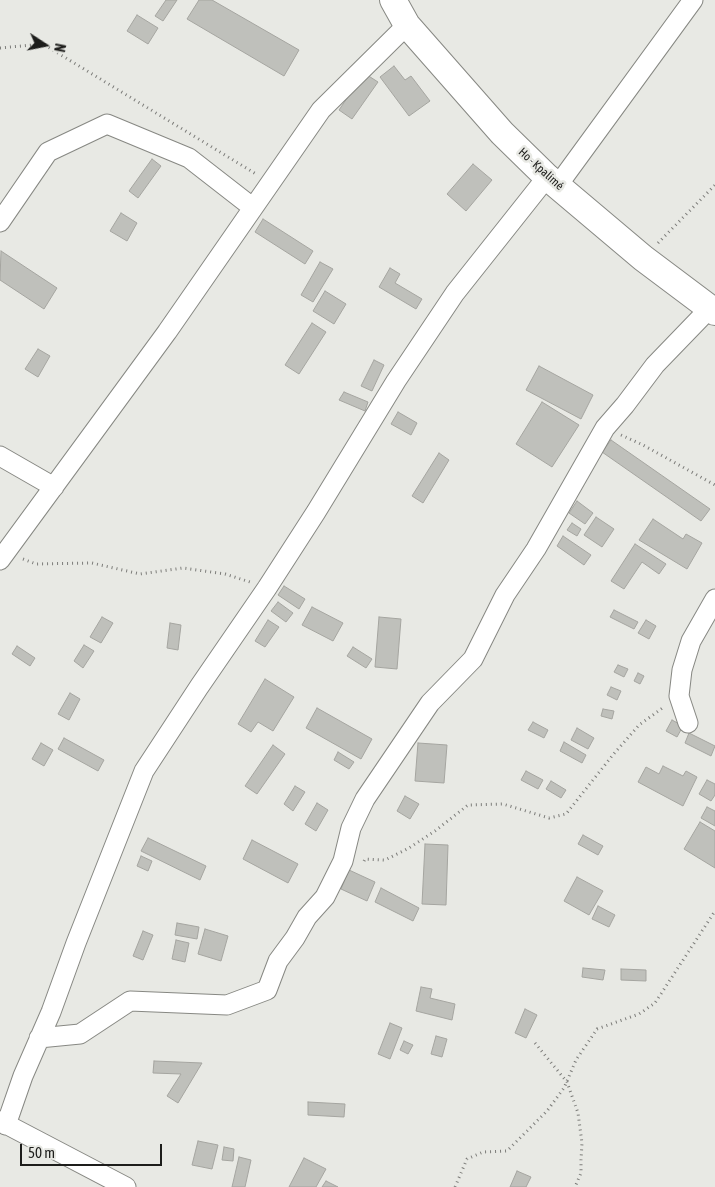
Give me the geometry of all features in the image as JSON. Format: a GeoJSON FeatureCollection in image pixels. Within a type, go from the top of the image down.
{"type":"FeatureCollection","features":[{"type":"Feature","properties":{"kind":"main road","name":"Ho - Kpalimé"},"geometry":{"type":"LineString","coordinates":[[392,0],[406,25],[502,133],[553,181],[643,258],[712,310]]}},
{"type":"Feature","properties":{"kind":"street"},"geometry":{"type":"LineString","coordinates":[[126,1187],[3,1123],[51,1012],[144,770],[198,687],[267,588],[396,381],[455,293],[553,181],[693,0]]}},
{"type":"Feature","properties":{"kind":"street"},"geometry":{"type":"LineString","coordinates":[[3,556],[167,332],[321,110],[406,25]]}},
{"type":"Feature","properties":{"kind":"street"},"geometry":{"type":"LineString","coordinates":[[0,222],[48,152],[107,124],[189,158],[252,207]]}},
{"type":"Feature","properties":{"kind":"street"},"geometry":{"type":"LineString","coordinates":[[39,1038],[80,1034],[130,1000],[227,1005],[267,990],[278,961],[295,938],[307,917],[325,897],[343,861],[351,828],[365,799],[430,704],[473,660],[505,595],[536,549],[605,428],[655,365],[712,310]]}},
{"type":"Feature","properties":{"kind":"street"},"geometry":{"type":"LineString","coordinates":[[0,456],[54,487]]}},
{"type":"Feature","properties":{"kind":"street"},"geometry":{"type":"LineString","coordinates":[[688,723],[679,696],[682,670],[691,641],[715,599]]}},
{"type":"Feature","properties":{"kind":"path"},"geometry":{"type":"LineString","coordinates":[[0,48],[43,44],[270,182]]}},
{"type":"Feature","properties":{"kind":"path"},"geometry":{"type":"LineString","coordinates":[[643,258],[715,185]]}},
{"type":"Feature","properties":{"kind":"path"},"geometry":{"type":"LineString","coordinates":[[605,428],[643,445],[715,485]]}},
{"type":"Feature","properties":{"kind":"path"},"geometry":{"type":"LineString","coordinates":[[3,556],[36,564],[92,563],[140,574],[183,568],[225,574],[267,588]]}},
{"type":"Feature","properties":{"kind":"path"},"geometry":{"type":"LineString","coordinates":[[364,861],[365,859],[385,860],[409,848],[435,831],[468,805],[503,804],[549,818],[566,814],[639,725],[679,696]]}},
{"type":"Feature","properties":{"kind":"path"},"geometry":{"type":"LineString","coordinates":[[455,1187],[467,1159],[483,1152],[507,1151],[548,1111],[567,1082],[576,1060],[597,1029],[638,1014],[655,1003],[715,911]]}},
{"type":"Feature","properties":{"kind":"path"},"geometry":{"type":"LineString","coordinates":[[535,1043],[567,1082],[578,1113],[582,1143],[581,1173],[575,1187]]}},
{"type":"Feature","properties":{"kind":"building"},"geometry":{"type":"Polygon","coordinates":[[[166,0],[177,0],[163,21],[155,16],[166,0]]]}},
{"type":"Feature","properties":{"kind":"building"},"geometry":{"type":"Polygon","coordinates":[[[199,0],[212,0],[299,50],[284,76],[187,19],[199,0]]]}},
{"type":"Feature","properties":{"kind":"building"},"geometry":{"type":"Polygon","coordinates":[[[137,15],[158,28],[148,44],[127,31],[137,15]]]}},
{"type":"Feature","properties":{"kind":"building"},"geometry":{"type":"Polygon","coordinates":[[[394,66],[405,80],[411,76],[430,101],[409,116],[380,77],[394,66]]]}},
{"type":"Feature","properties":{"kind":"building"},"geometry":{"type":"Polygon","coordinates":[[[364,73],[378,82],[352,119],[339,110],[364,73]]]}},
{"type":"Feature","properties":{"kind":"building"},"geometry":{"type":"Polygon","coordinates":[[[152,159],[161,166],[138,198],[129,191],[152,159]]]}},
{"type":"Feature","properties":{"kind":"building"},"geometry":{"type":"Polygon","coordinates":[[[473,164],[492,180],[466,211],[447,194],[473,164]]]}},
{"type":"Feature","properties":{"kind":"building"},"geometry":{"type":"Polygon","coordinates":[[[121,213],[137,223],[127,241],[110,231],[121,213]]]}},
{"type":"Feature","properties":{"kind":"building"},"geometry":{"type":"Polygon","coordinates":[[[263,219],[313,251],[305,264],[255,232],[263,219]]]}},
{"type":"Feature","properties":{"kind":"building"},"geometry":{"type":"Polygon","coordinates":[[[1,251],[57,288],[44,309],[0,280],[1,251]]]}},
{"type":"Feature","properties":{"kind":"building"},"geometry":{"type":"Polygon","coordinates":[[[320,262],[333,269],[313,302],[301,295],[320,262]]]}},
{"type":"Feature","properties":{"kind":"building"},"geometry":{"type":"Polygon","coordinates":[[[390,268],[400,274],[395,283],[422,299],[416,309],[379,287],[390,268]]]}},
{"type":"Feature","properties":{"kind":"building"},"geometry":{"type":"Polygon","coordinates":[[[325,291],[346,304],[334,324],[313,311],[325,291]]]}},
{"type":"Feature","properties":{"kind":"building"},"geometry":{"type":"Polygon","coordinates":[[[312,323],[326,332],[299,374],[285,365],[312,323]]]}},
{"type":"Feature","properties":{"kind":"building"},"geometry":{"type":"Polygon","coordinates":[[[38,349],[50,356],[38,377],[25,369],[38,349]]]}},
{"type":"Feature","properties":{"kind":"building"},"geometry":{"type":"Polygon","coordinates":[[[374,360],[384,365],[372,391],[361,386],[374,360]]]}},
{"type":"Feature","properties":{"kind":"building"},"geometry":{"type":"Polygon","coordinates":[[[539,366],[593,395],[581,419],[526,390],[539,366]]]}},
{"type":"Feature","properties":{"kind":"building"},"geometry":{"type":"Polygon","coordinates":[[[344,392],[368,402],[365,411],[339,400],[344,392]]]}},
{"type":"Feature","properties":{"kind":"building"},"geometry":{"type":"Polygon","coordinates":[[[542,402],[579,425],[552,467],[516,444],[542,402]]]}},
{"type":"Feature","properties":{"kind":"building"},"geometry":{"type":"Polygon","coordinates":[[[398,412],[417,423],[411,435],[391,424],[398,412]]]}},
{"type":"Feature","properties":{"kind":"building"},"geometry":{"type":"Polygon","coordinates":[[[611,440],[710,509],[701,521],[602,452],[611,440]]]}},
{"type":"Feature","properties":{"kind":"building"},"geometry":{"type":"Polygon","coordinates":[[[439,453],[449,460],[423,503],[412,496],[439,453]]]}},
{"type":"Feature","properties":{"kind":"building"},"geometry":{"type":"Polygon","coordinates":[[[577,501],[593,513],[585,524],[569,513],[577,501]]]}},
{"type":"Feature","properties":{"kind":"building"},"geometry":{"type":"Polygon","coordinates":[[[596,517],[614,529],[602,547],[584,535],[596,517]]]}},
{"type":"Feature","properties":{"kind":"building"},"geometry":{"type":"Polygon","coordinates":[[[653,519],[683,539],[686,534],[702,543],[687,569],[639,540],[653,519]]]}},
{"type":"Feature","properties":{"kind":"building"},"geometry":{"type":"Polygon","coordinates":[[[572,523],[581,529],[577,536],[567,530],[572,523]]]}},
{"type":"Feature","properties":{"kind":"building"},"geometry":{"type":"Polygon","coordinates":[[[563,536],[591,555],[584,565],[557,546],[563,536]]]}},
{"type":"Feature","properties":{"kind":"building"},"geometry":{"type":"Polygon","coordinates":[[[635,544],[666,564],[659,574],[642,562],[624,589],[611,581],[635,544]]]}},
{"type":"Feature","properties":{"kind":"building"},"geometry":{"type":"Polygon","coordinates":[[[284,586],[305,599],[299,609],[278,595],[284,586]]]}},
{"type":"Feature","properties":{"kind":"building"},"geometry":{"type":"Polygon","coordinates":[[[278,602],[293,613],[286,622],[271,611],[278,602]]]}},
{"type":"Feature","properties":{"kind":"building"},"geometry":{"type":"Polygon","coordinates":[[[312,607],[343,623],[333,641],[302,625],[312,607]]]}},
{"type":"Feature","properties":{"kind":"building"},"geometry":{"type":"Polygon","coordinates":[[[614,610],[638,622],[634,629],[610,617],[614,610]]]}},
{"type":"Feature","properties":{"kind":"building"},"geometry":{"type":"Polygon","coordinates":[[[102,617],[113,623],[101,643],[90,637],[102,617]]]}},
{"type":"Feature","properties":{"kind":"building"},"geometry":{"type":"Polygon","coordinates":[[[379,617],[401,619],[397,669],[375,667],[379,617]]]}},
{"type":"Feature","properties":{"kind":"building"},"geometry":{"type":"Polygon","coordinates":[[[268,620],[279,627],[265,647],[255,641],[268,620]]]}},
{"type":"Feature","properties":{"kind":"building"},"geometry":{"type":"Polygon","coordinates":[[[646,620],[656,626],[649,639],[638,633],[646,620]]]}},
{"type":"Feature","properties":{"kind":"building"},"geometry":{"type":"Polygon","coordinates":[[[170,623],[181,625],[178,650],[167,648],[170,623]]]}},
{"type":"Feature","properties":{"kind":"building"},"geometry":{"type":"Polygon","coordinates":[[[84,645],[94,651],[83,668],[74,661],[84,645]]]}},
{"type":"Feature","properties":{"kind":"building"},"geometry":{"type":"Polygon","coordinates":[[[17,646],[35,658],[30,666],[12,654],[17,646]]]}},
{"type":"Feature","properties":{"kind":"building"},"geometry":{"type":"Polygon","coordinates":[[[353,647],[372,659],[366,668],[347,656],[353,647]]]}},
{"type":"Feature","properties":{"kind":"building"},"geometry":{"type":"Polygon","coordinates":[[[618,665],[628,669],[624,677],[614,672],[618,665]]]}},
{"type":"Feature","properties":{"kind":"building"},"geometry":{"type":"Polygon","coordinates":[[[638,673],[644,676],[640,684],[634,681],[638,673]]]}},
{"type":"Feature","properties":{"kind":"building"},"geometry":{"type":"Polygon","coordinates":[[[265,679],[294,697],[273,731],[258,722],[251,732],[238,724],[265,679]]]}},
{"type":"Feature","properties":{"kind":"building"},"geometry":{"type":"Polygon","coordinates":[[[611,687],[621,691],[617,700],[607,695],[611,687]]]}},
{"type":"Feature","properties":{"kind":"building"},"geometry":{"type":"Polygon","coordinates":[[[70,693],[80,699],[69,720],[58,714],[70,693]]]}},
{"type":"Feature","properties":{"kind":"building"},"geometry":{"type":"Polygon","coordinates":[[[317,708],[372,739],[361,759],[306,728],[317,708]]]}},
{"type":"Feature","properties":{"kind":"building"},"geometry":{"type":"Polygon","coordinates":[[[603,709],[614,711],[612,719],[601,716],[603,709]]]}},
{"type":"Feature","properties":{"kind":"building"},"geometry":{"type":"Polygon","coordinates":[[[672,720],[683,726],[677,737],[666,731],[672,720]]]}},
{"type":"Feature","properties":{"kind":"building"},"geometry":{"type":"Polygon","coordinates":[[[533,722],[548,730],[544,738],[528,730],[533,722]]]}},
{"type":"Feature","properties":{"kind":"building"},"geometry":{"type":"Polygon","coordinates":[[[577,728],[594,738],[588,749],[571,740],[577,728]]]}},
{"type":"Feature","properties":{"kind":"building"},"geometry":{"type":"Polygon","coordinates":[[[689,733],[715,746],[711,756],[685,743],[689,733]]]}},
{"type":"Feature","properties":{"kind":"building"},"geometry":{"type":"Polygon","coordinates":[[[64,738],[104,760],[98,771],[58,749],[64,738]]]}},
{"type":"Feature","properties":{"kind":"building"},"geometry":{"type":"Polygon","coordinates":[[[564,742],[586,755],[582,763],[560,751],[564,742]]]}},
{"type":"Feature","properties":{"kind":"building"},"geometry":{"type":"Polygon","coordinates":[[[41,743],[53,750],[44,766],[32,759],[41,743]]]}},
{"type":"Feature","properties":{"kind":"building"},"geometry":{"type":"Polygon","coordinates":[[[418,743],[447,745],[444,783],[415,781],[418,743]]]}},
{"type":"Feature","properties":{"kind":"building"},"geometry":{"type":"Polygon","coordinates":[[[273,745],[285,754],[257,794],[245,786],[273,745]]]}},
{"type":"Feature","properties":{"kind":"building"},"geometry":{"type":"Polygon","coordinates":[[[338,752],[354,762],[349,769],[334,760],[338,752]]]}},
{"type":"Feature","properties":{"kind":"building"},"geometry":{"type":"Polygon","coordinates":[[[663,766],[683,776],[686,771],[697,777],[683,806],[638,782],[646,767],[659,774],[663,766]]]}},
{"type":"Feature","properties":{"kind":"building"},"geometry":{"type":"Polygon","coordinates":[[[526,771],[543,780],[538,789],[521,780],[526,771]]]}},
{"type":"Feature","properties":{"kind":"building"},"geometry":{"type":"Polygon","coordinates":[[[707,780],[715,784],[715,795],[711,801],[699,794],[707,780]]]}},
{"type":"Feature","properties":{"kind":"building"},"geometry":{"type":"Polygon","coordinates":[[[551,781],[566,790],[561,798],[546,789],[551,781]]]}},
{"type":"Feature","properties":{"kind":"building"},"geometry":{"type":"Polygon","coordinates":[[[295,786],[305,792],[293,811],[284,804],[295,786]]]}},
{"type":"Feature","properties":{"kind":"building"},"geometry":{"type":"Polygon","coordinates":[[[405,796],[419,804],[410,819],[397,811],[405,796]]]}},
{"type":"Feature","properties":{"kind":"building"},"geometry":{"type":"Polygon","coordinates":[[[317,803],[328,810],[316,831],[305,824],[317,803]]]}},
{"type":"Feature","properties":{"kind":"building"},"geometry":{"type":"Polygon","coordinates":[[[707,807],[715,811],[715,826],[701,818],[707,807]]]}},
{"type":"Feature","properties":{"kind":"building"},"geometry":{"type":"Polygon","coordinates":[[[700,822],[715,831],[715,868],[684,849],[700,822]]]}},
{"type":"Feature","properties":{"kind":"building"},"geometry":{"type":"Polygon","coordinates":[[[583,835],[603,846],[598,855],[578,844],[583,835]]]}},
{"type":"Feature","properties":{"kind":"building"},"geometry":{"type":"Polygon","coordinates":[[[148,838],[206,866],[200,880],[141,851],[148,838]]]}},
{"type":"Feature","properties":{"kind":"building"},"geometry":{"type":"Polygon","coordinates":[[[252,840],[298,864],[288,883],[243,859],[252,840]]]}},
{"type":"Feature","properties":{"kind":"building"},"geometry":{"type":"Polygon","coordinates":[[[425,844],[448,845],[446,905],[422,904],[425,844]]]}},
{"type":"Feature","properties":{"kind":"building"},"geometry":{"type":"Polygon","coordinates":[[[141,856],[152,861],[148,871],[137,866],[141,856]]]}},
{"type":"Feature","properties":{"kind":"building"},"geometry":{"type":"Polygon","coordinates":[[[349,870],[375,882],[367,901],[341,889],[349,870]]]}},
{"type":"Feature","properties":{"kind":"building"},"geometry":{"type":"Polygon","coordinates":[[[577,877],[603,891],[589,915],[564,901],[577,877]]]}},
{"type":"Feature","properties":{"kind":"building"},"geometry":{"type":"Polygon","coordinates":[[[381,888],[419,908],[413,921],[375,902],[381,888]]]}},
{"type":"Feature","properties":{"kind":"building"},"geometry":{"type":"Polygon","coordinates":[[[598,906],[615,915],[609,927],[592,919],[598,906]]]}},
{"type":"Feature","properties":{"kind":"building"},"geometry":{"type":"Polygon","coordinates":[[[177,923],[199,927],[197,939],[175,935],[177,923]]]}},
{"type":"Feature","properties":{"kind":"building"},"geometry":{"type":"Polygon","coordinates":[[[205,929],[228,936],[221,961],[198,954],[205,929]]]}},
{"type":"Feature","properties":{"kind":"building"},"geometry":{"type":"Polygon","coordinates":[[[143,931],[153,935],[143,960],[133,956],[143,931]]]}},
{"type":"Feature","properties":{"kind":"building"},"geometry":{"type":"Polygon","coordinates":[[[176,940],[189,943],[185,962],[172,959],[176,940]]]}},
{"type":"Feature","properties":{"kind":"building"},"geometry":{"type":"Polygon","coordinates":[[[583,968],[605,970],[603,980],[582,977],[583,968]]]}},
{"type":"Feature","properties":{"kind":"building"},"geometry":{"type":"Polygon","coordinates":[[[621,969],[646,970],[646,981],[621,980],[621,969]]]}},
{"type":"Feature","properties":{"kind":"building"},"geometry":{"type":"Polygon","coordinates":[[[421,987],[432,989],[430,998],[455,1004],[452,1020],[416,1011],[421,987]]]}},
{"type":"Feature","properties":{"kind":"building"},"geometry":{"type":"Polygon","coordinates":[[[525,1009],[537,1015],[526,1038],[515,1033],[525,1009]]]}},
{"type":"Feature","properties":{"kind":"building"},"geometry":{"type":"Polygon","coordinates":[[[390,1023],[402,1028],[390,1059],[378,1054],[390,1023]]]}},
{"type":"Feature","properties":{"kind":"building"},"geometry":{"type":"Polygon","coordinates":[[[436,1036],[447,1039],[442,1057],[431,1054],[436,1036]]]}},
{"type":"Feature","properties":{"kind":"building"},"geometry":{"type":"Polygon","coordinates":[[[404,1041],[413,1045],[408,1054],[400,1050],[404,1041]]]}},
{"type":"Feature","properties":{"kind":"building"},"geometry":{"type":"Polygon","coordinates":[[[154,1061],[202,1063],[178,1103],[167,1096],[181,1074],[153,1073],[154,1061]]]}},
{"type":"Feature","properties":{"kind":"building"},"geometry":{"type":"Polygon","coordinates":[[[308,1102],[345,1104],[344,1117],[308,1115],[308,1102]]]}},
{"type":"Feature","properties":{"kind":"building"},"geometry":{"type":"Polygon","coordinates":[[[198,1141],[218,1145],[212,1169],[192,1165],[198,1141]]]}},
{"type":"Feature","properties":{"kind":"building"},"geometry":{"type":"Polygon","coordinates":[[[224,1147],[234,1149],[233,1161],[222,1160],[224,1147]]]}},
{"type":"Feature","properties":{"kind":"building"},"geometry":{"type":"Polygon","coordinates":[[[239,1157],[251,1160],[245,1187],[232,1187],[239,1157]]]}},
{"type":"Feature","properties":{"kind":"building"},"geometry":{"type":"Polygon","coordinates":[[[304,1158],[326,1169],[316,1187],[289,1187],[304,1158]]]}},
{"type":"Feature","properties":{"kind":"building"},"geometry":{"type":"Polygon","coordinates":[[[517,1171],[531,1177],[526,1187],[510,1187],[517,1171]]]}},
{"type":"Feature","properties":{"kind":"building"},"geometry":{"type":"Polygon","coordinates":[[[326,1181],[338,1187],[322,1187],[326,1181]]]}}]}
